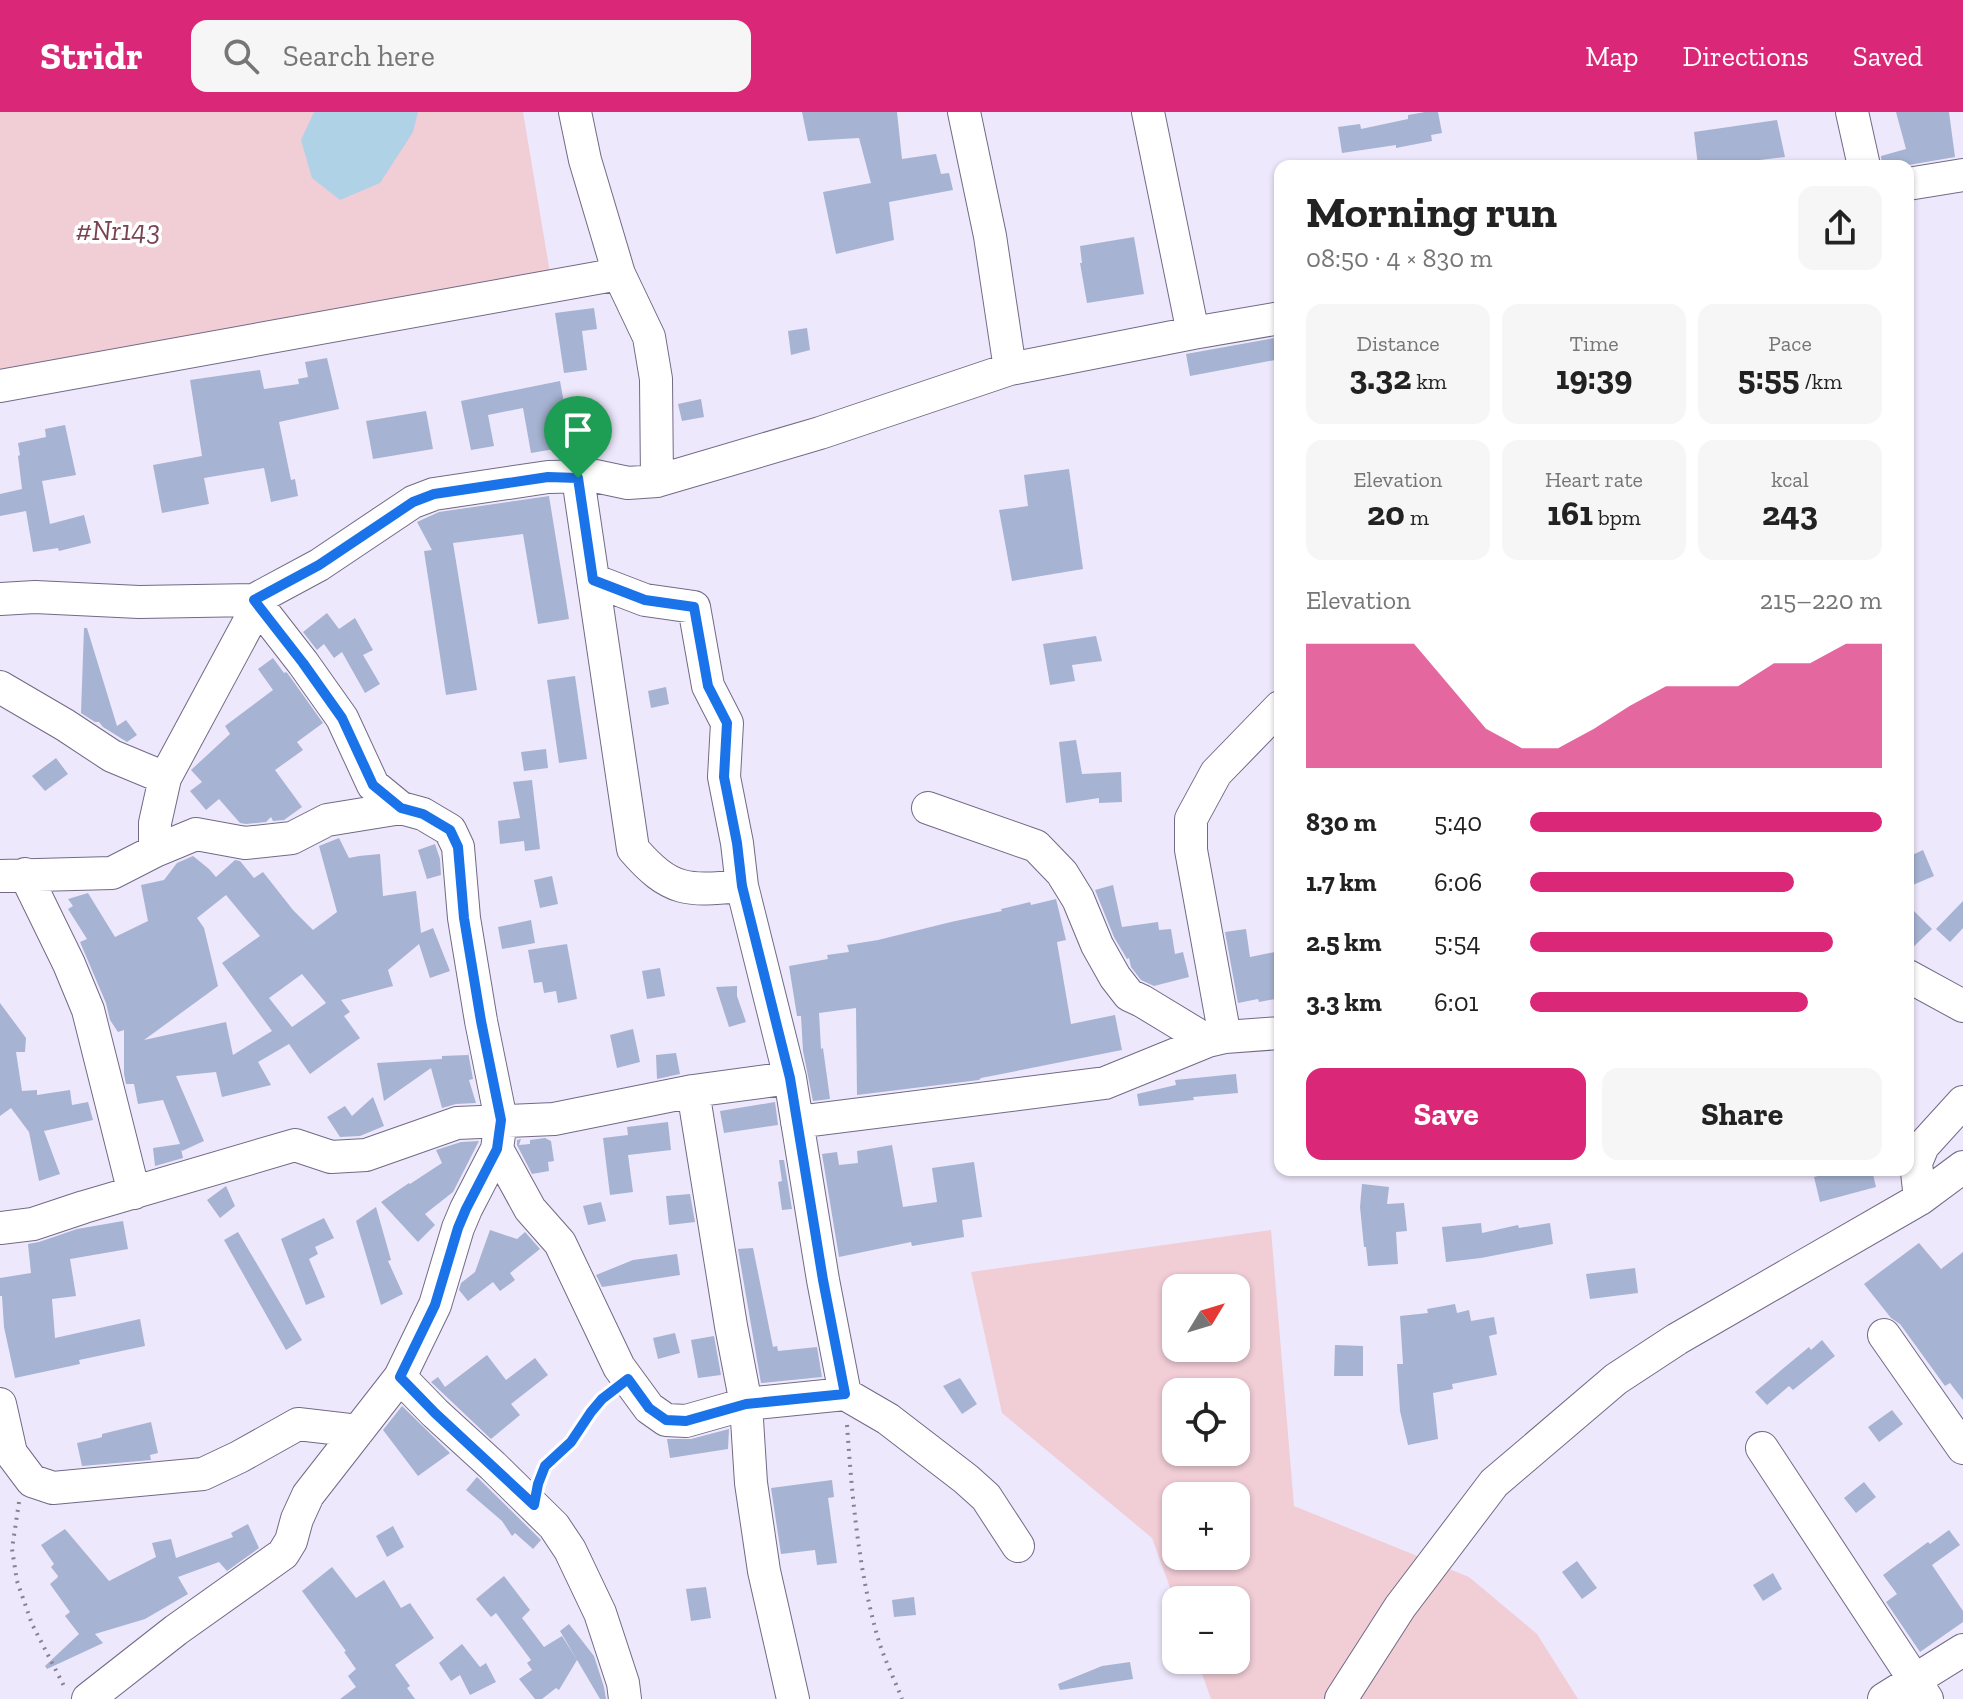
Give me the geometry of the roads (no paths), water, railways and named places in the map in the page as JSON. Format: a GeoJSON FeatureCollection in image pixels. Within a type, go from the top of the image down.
{"type":"FeatureCollection","features":[{"type":"Feature","properties":{"kind":"street"},"geometry":{"type":"LineString","coordinates":[[575,112],[585,160],[619,274],[649,337],[656,379],[657,481]]}},
{"type":"Feature","properties":{"kind":"street"},"geometry":{"type":"LineString","coordinates":[[964,112],[990,236],[1010,369]]}},
{"type":"Feature","properties":{"kind":"street"},"geometry":{"type":"LineString","coordinates":[[1148,112],[1193,333]]}},
{"type":"Feature","properties":{"kind":"street"},"geometry":{"type":"LineString","coordinates":[[1852,112],[1863,160]]}},
{"type":"Feature","properties":{"kind":"street"},"geometry":{"type":"LineString","coordinates":[[1914,183],[1963,175]]}},
{"type":"Feature","properties":{"kind":"street"},"geometry":{"type":"LineString","coordinates":[[0,386],[619,274]]}},
{"type":"Feature","properties":{"kind":"street"},"geometry":{"type":"LineString","coordinates":[[155,851],[155,823],[165,778],[256,604],[413,502],[434,494],[548,477],[595,476],[628,483],[657,481],[893,410],[1010,369],[1274,319]]}},
{"type":"Feature","properties":{"kind":"street"},"geometry":{"type":"LineString","coordinates":[[578,478],[633,849],[659,876],[680,886],[700,890],[742,886]]}},
{"type":"Feature","properties":{"kind":"street"},"geometry":{"type":"LineString","coordinates":[[593,580],[645,600],[694,607],[708,686],[727,723],[724,777],[742,886],[790,1078],[845,1394]]}},
{"type":"Feature","properties":{"kind":"street"},"geometry":{"type":"LineString","coordinates":[[0,599],[35,597],[256,604]]}},
{"type":"Feature","properties":{"kind":"street"},"geometry":{"type":"LineString","coordinates":[[256,604],[342,718],[373,785],[401,808],[423,814],[450,830],[458,847],[464,918],[499,1134],[530,1209],[560,1243],[608,1344],[649,1408],[666,1420],[686,1421],[746,1404],[845,1394],[888,1419],[966,1479],[986,1497],[1018,1546]]}},
{"type":"Feature","properties":{"kind":"street"},"geometry":{"type":"LineString","coordinates":[[0,687],[112,756],[165,778]]}},
{"type":"Feature","properties":{"kind":"street"},"geometry":{"type":"LineString","coordinates":[[1216,1039],[1191,850],[1191,819],[1216,773],[1274,713]]}},
{"type":"Feature","properties":{"kind":"street"},"geometry":{"type":"LineString","coordinates":[[12,875],[112,873],[196,834],[245,843],[292,838],[327,820],[401,808]]}},
{"type":"Feature","properties":{"kind":"street"},"geometry":{"type":"LineString","coordinates":[[928,808],[1036,846],[1062,873],[1078,899],[1097,945],[1129,995],[1216,1039]]}},
{"type":"Feature","properties":{"kind":"street"},"geometry":{"type":"LineString","coordinates":[[12,875],[69,964],[88,1010],[134,1193]]}},
{"type":"Feature","properties":{"kind":"street"},"geometry":{"type":"LineString","coordinates":[[1914,979],[1963,1006]]}},
{"type":"Feature","properties":{"kind":"street"},"geometry":{"type":"LineString","coordinates":[[797,1122],[1105,1083],[1216,1039],[1274,1034]]}},
{"type":"Feature","properties":{"kind":"street"},"geometry":{"type":"LineString","coordinates":[[0,1228],[33,1224],[295,1145],[331,1157],[366,1155],[457,1123],[499,1134],[554,1119],[693,1091],[790,1078]]}},
{"type":"Feature","properties":{"kind":"street"},"geometry":{"type":"LineString","coordinates":[[693,1091],[746,1404],[751,1483],[764,1571],[793,1699]]}},
{"type":"Feature","properties":{"kind":"street"},"geometry":{"type":"LineString","coordinates":[[1920,1199],[1916,1163],[1923,1146],[1963,1102]]}},
{"type":"Feature","properties":{"kind":"street"},"geometry":{"type":"LineString","coordinates":[[76,1694],[176,1630],[283,1554],[308,1495],[400,1377],[435,1305],[458,1228],[499,1134]]}},
{"type":"Feature","properties":{"kind":"street"},"geometry":{"type":"LineString","coordinates":[[1341,1699],[1400,1607],[1494,1483],[1616,1379],[1677,1339],[1920,1199],[1963,1167]]}},
{"type":"Feature","properties":{"kind":"street"},"geometry":{"type":"LineString","coordinates":[[1884,1335],[1963,1448]]}},
{"type":"Feature","properties":{"kind":"street"},"geometry":{"type":"LineString","coordinates":[[400,1377],[554,1526],[570,1550],[594,1602],[623,1683],[625,1699]]}},
{"type":"Feature","properties":{"kind":"street"},"geometry":{"type":"LineString","coordinates":[[0,1404],[11,1453],[32,1481],[53,1488],[203,1474],[298,1424],[358,1431]]}},
{"type":"Feature","properties":{"kind":"street"},"geometry":{"type":"LineString","coordinates":[[1762,1448],[1920,1689]]}},
{"type":"Feature","properties":{"kind":"street"},"geometry":{"type":"LineString","coordinates":[[1884,1699],[1920,1689],[1963,1650]]}},
{"type":"Feature","properties":{"kind":"water"},"geometry":{"type":"Polygon","coordinates":[[[314,112],[418,112],[413,132],[380,183],[340,200],[312,178],[301,140],[314,112]]]}},
{"type":"Feature","properties":{"kind":"park label","name":"#Nr143"},"geometry":{"type":"Point","coordinates":[118,230]}}]}
